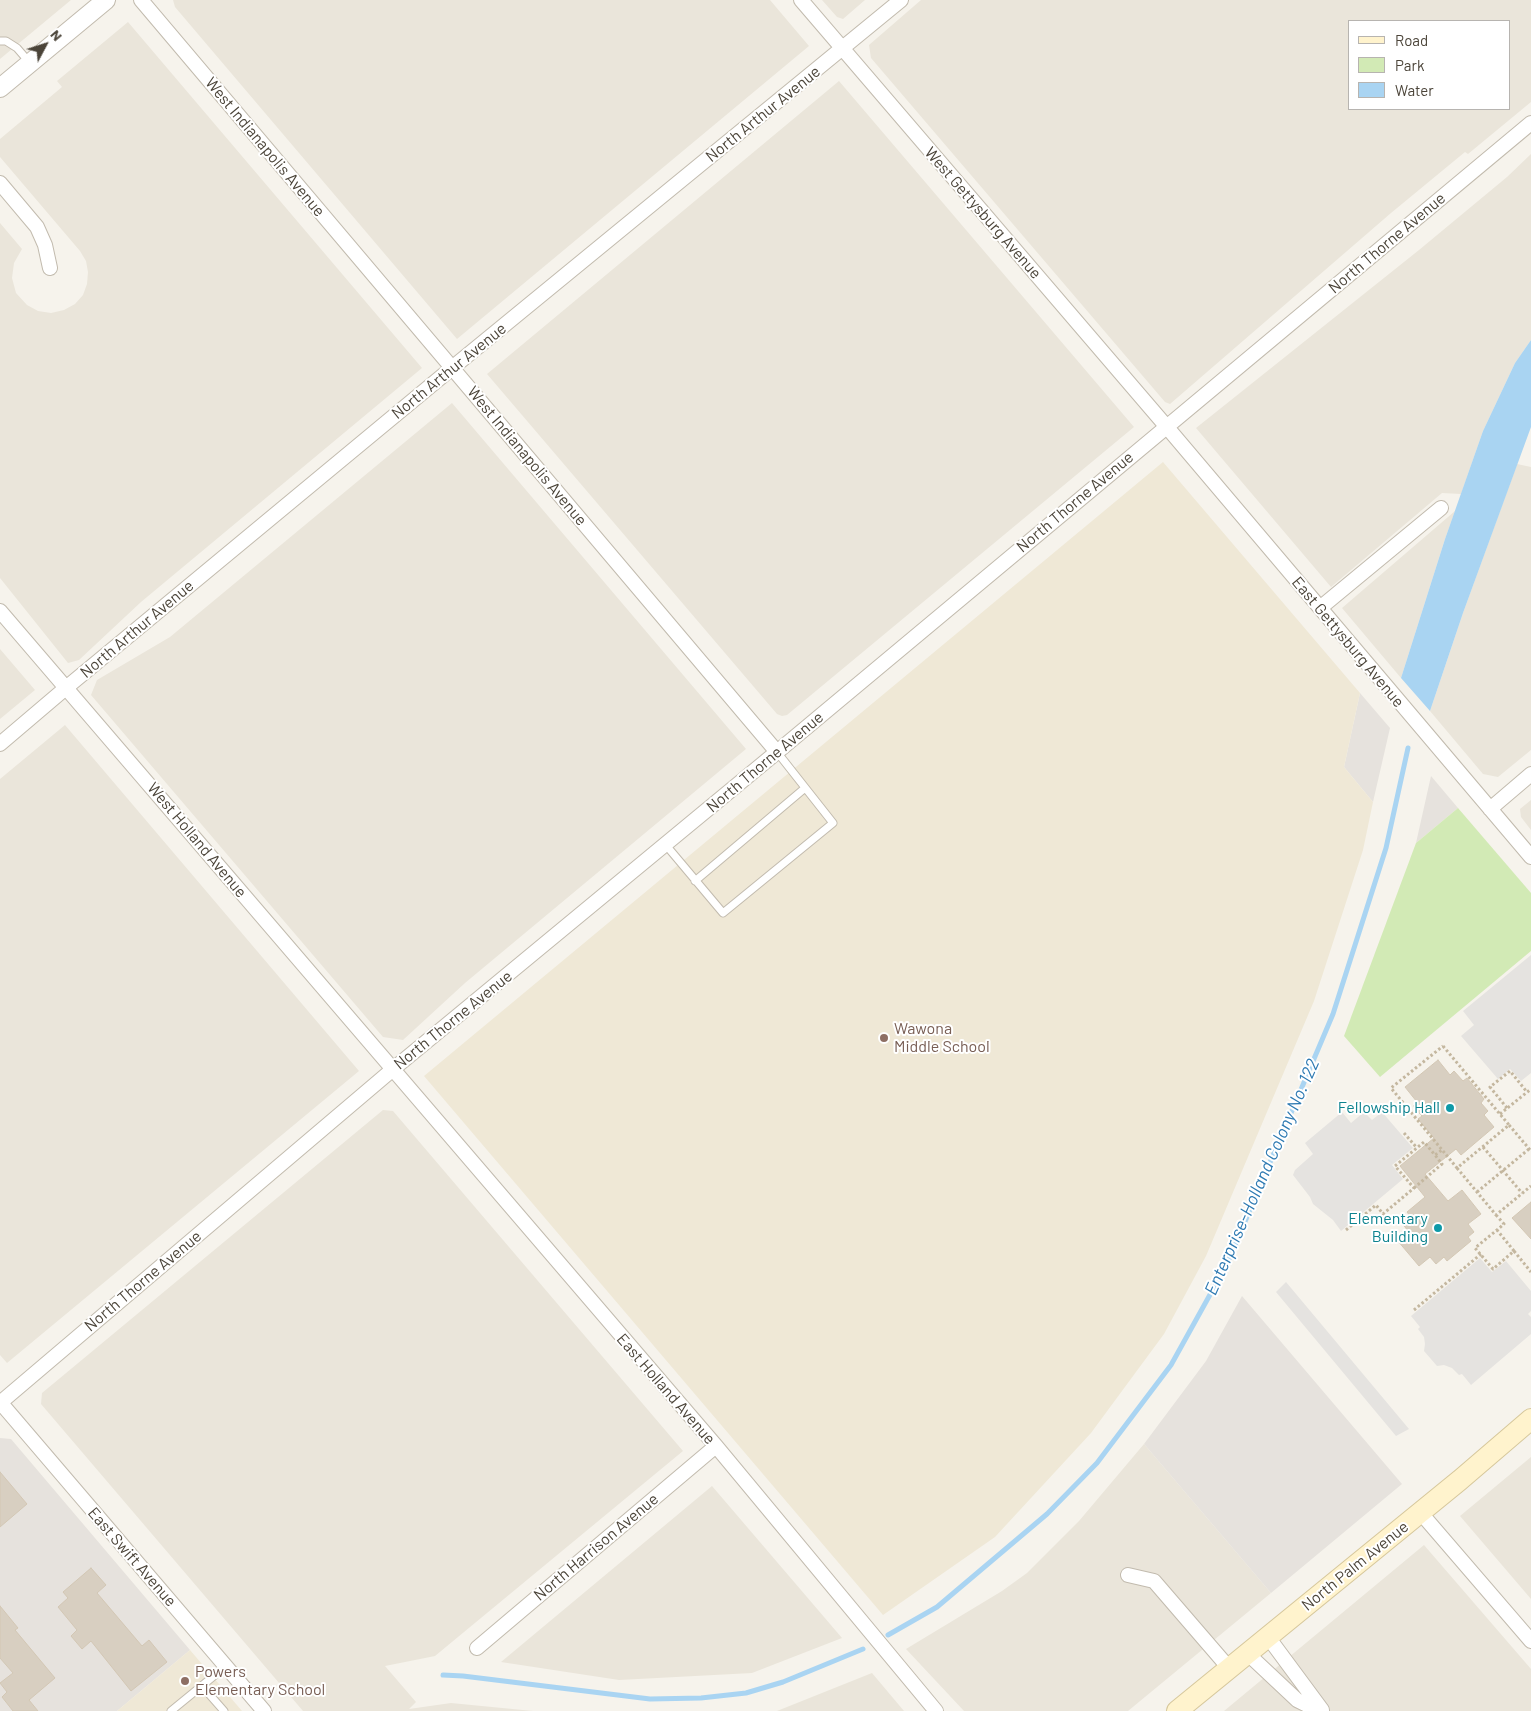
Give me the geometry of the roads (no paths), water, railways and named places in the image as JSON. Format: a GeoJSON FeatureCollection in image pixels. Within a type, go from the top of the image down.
{"type":"FeatureCollection","features":[{"type":"Feature","properties":{"kind":"main road","name":"North Palm Avenue"},"geometry":{"type":"LineString","coordinates":[[1177,1711],[1531,1419]]}},
{"type":"Feature","properties":{"kind":"street"},"geometry":{"type":"LineString","coordinates":[[0,88],[106,0]]}},
{"type":"Feature","properties":{"kind":"street","name":"West Indianapolis Avenue"},"geometry":{"type":"LineString","coordinates":[[141,0],[777,752]]}},
{"type":"Feature","properties":{"kind":"street","name":"West Gettysburg Avenue"},"geometry":{"type":"LineString","coordinates":[[801,0],[1166,426]]}},
{"type":"Feature","properties":{"kind":"street","name":"North Arthur Avenue"},"geometry":{"type":"LineString","coordinates":[[0,744],[452,368],[901,0]]}},
{"type":"Feature","properties":{"kind":"street","name":"North Thorne Avenue"},"geometry":{"type":"LineString","coordinates":[[0,1402],[392,1070],[777,752],[1531,123]]}},
{"type":"Feature","properties":{"kind":"street"},"geometry":{"type":"LineString","coordinates":[[0,183],[37,227],[50,268]]}},
{"type":"Feature","properties":{"kind":"street","name":"East Gettysburg Avenue"},"geometry":{"type":"LineString","coordinates":[[1166,426],[1531,857]]}},
{"type":"Feature","properties":{"kind":"street"},"geometry":{"type":"LineString","coordinates":[[1320,608],[1441,508]]}},
{"type":"Feature","properties":{"kind":"street","name":"West Holland Avenue"},"geometry":{"type":"LineString","coordinates":[[0,611],[67,687],[392,1070]]}},
{"type":"Feature","properties":{"kind":"street"},"geometry":{"type":"LineString","coordinates":[[1490,809],[1531,774]]}},
{"type":"Feature","properties":{"kind":"street","name":"East Holland Avenue"},"geometry":{"type":"LineString","coordinates":[[392,1070],[716,1446],[936,1711]]}},
{"type":"Feature","properties":{"kind":"street","name":"East Swift Avenue"},"geometry":{"type":"LineString","coordinates":[[0,1402],[264,1711]]}},
{"type":"Feature","properties":{"kind":"street","name":"North Harrison Avenue"},"geometry":{"type":"LineString","coordinates":[[477,1648],[716,1446]]}},
{"type":"Feature","properties":{"kind":"street"},"geometry":{"type":"LineString","coordinates":[[1420,1512],[1531,1641]]}},
{"type":"Feature","properties":{"kind":"street"},"geometry":{"type":"LineString","coordinates":[[1128,1575],[1154,1581],[1229,1668]]}},
{"type":"Feature","properties":{"kind":"street"},"geometry":{"type":"LineString","coordinates":[[1268,1637],[1321,1711]]}},
{"type":"Feature","properties":{"kind":"street"},"geometry":{"type":"LineString","coordinates":[[1248,1654],[1297,1700],[1321,1711]]}},
{"type":"Feature","properties":{"kind":"lane"},"geometry":{"type":"LineString","coordinates":[[0,41],[6,41],[17,48],[30,63]]}},
{"type":"Feature","properties":{"kind":"lane"},"geometry":{"type":"LineString","coordinates":[[665,844],[723,913],[833,824],[777,752]]}},
{"type":"Feature","properties":{"kind":"lane"},"geometry":{"type":"LineString","coordinates":[[695,881],[805,788]]}},
{"type":"Feature","properties":{"kind":"lane"},"geometry":{"type":"LineString","coordinates":[[171,1711],[226,1666]]}},
{"type":"Feature","properties":{"kind":"lane"},"geometry":{"type":"LineString","coordinates":[[202,1686],[224,1711]]}},
{"type":"Feature","properties":{"kind":"water"},"geometry":{"type":"Polygon","coordinates":[[[1531,340],[1531,427],[1463,613],[1430,711],[1401,678],[1445,539],[1483,431],[1515,363],[1531,340]]]}},
{"type":"Feature","properties":{"kind":"waterway","name":"Enterprise-Holland Colony No. 122"},"geometry":{"type":"LineString","coordinates":[[888,1635],[937,1607],[1047,1514],[1097,1463],[1171,1365],[1227,1264],[1333,1014],[1386,848],[1408,748]]}},
{"type":"Feature","properties":{"kind":"waterway","name":"Enterprise-Holland Colony No. 122"},"geometry":{"type":"LineString","coordinates":[[443,1675],[650,1699],[701,1698],[746,1693],[783,1682],[863,1649]]}},
{"type":"Feature","properties":{"kind":"place","name":"Wawona Middle School"},"geometry":{"type":"Point","coordinates":[884,1038]}},
{"type":"Feature","properties":{"kind":"place","name":"Fellowship Hall"},"geometry":{"type":"Point","coordinates":[1450,1108]}},
{"type":"Feature","properties":{"kind":"place","name":"Elementary Building"},"geometry":{"type":"Point","coordinates":[1438,1228]}},
{"type":"Feature","properties":{"kind":"place","name":"Powers Elementary School"},"geometry":{"type":"Point","coordinates":[185,1681]}}]}
